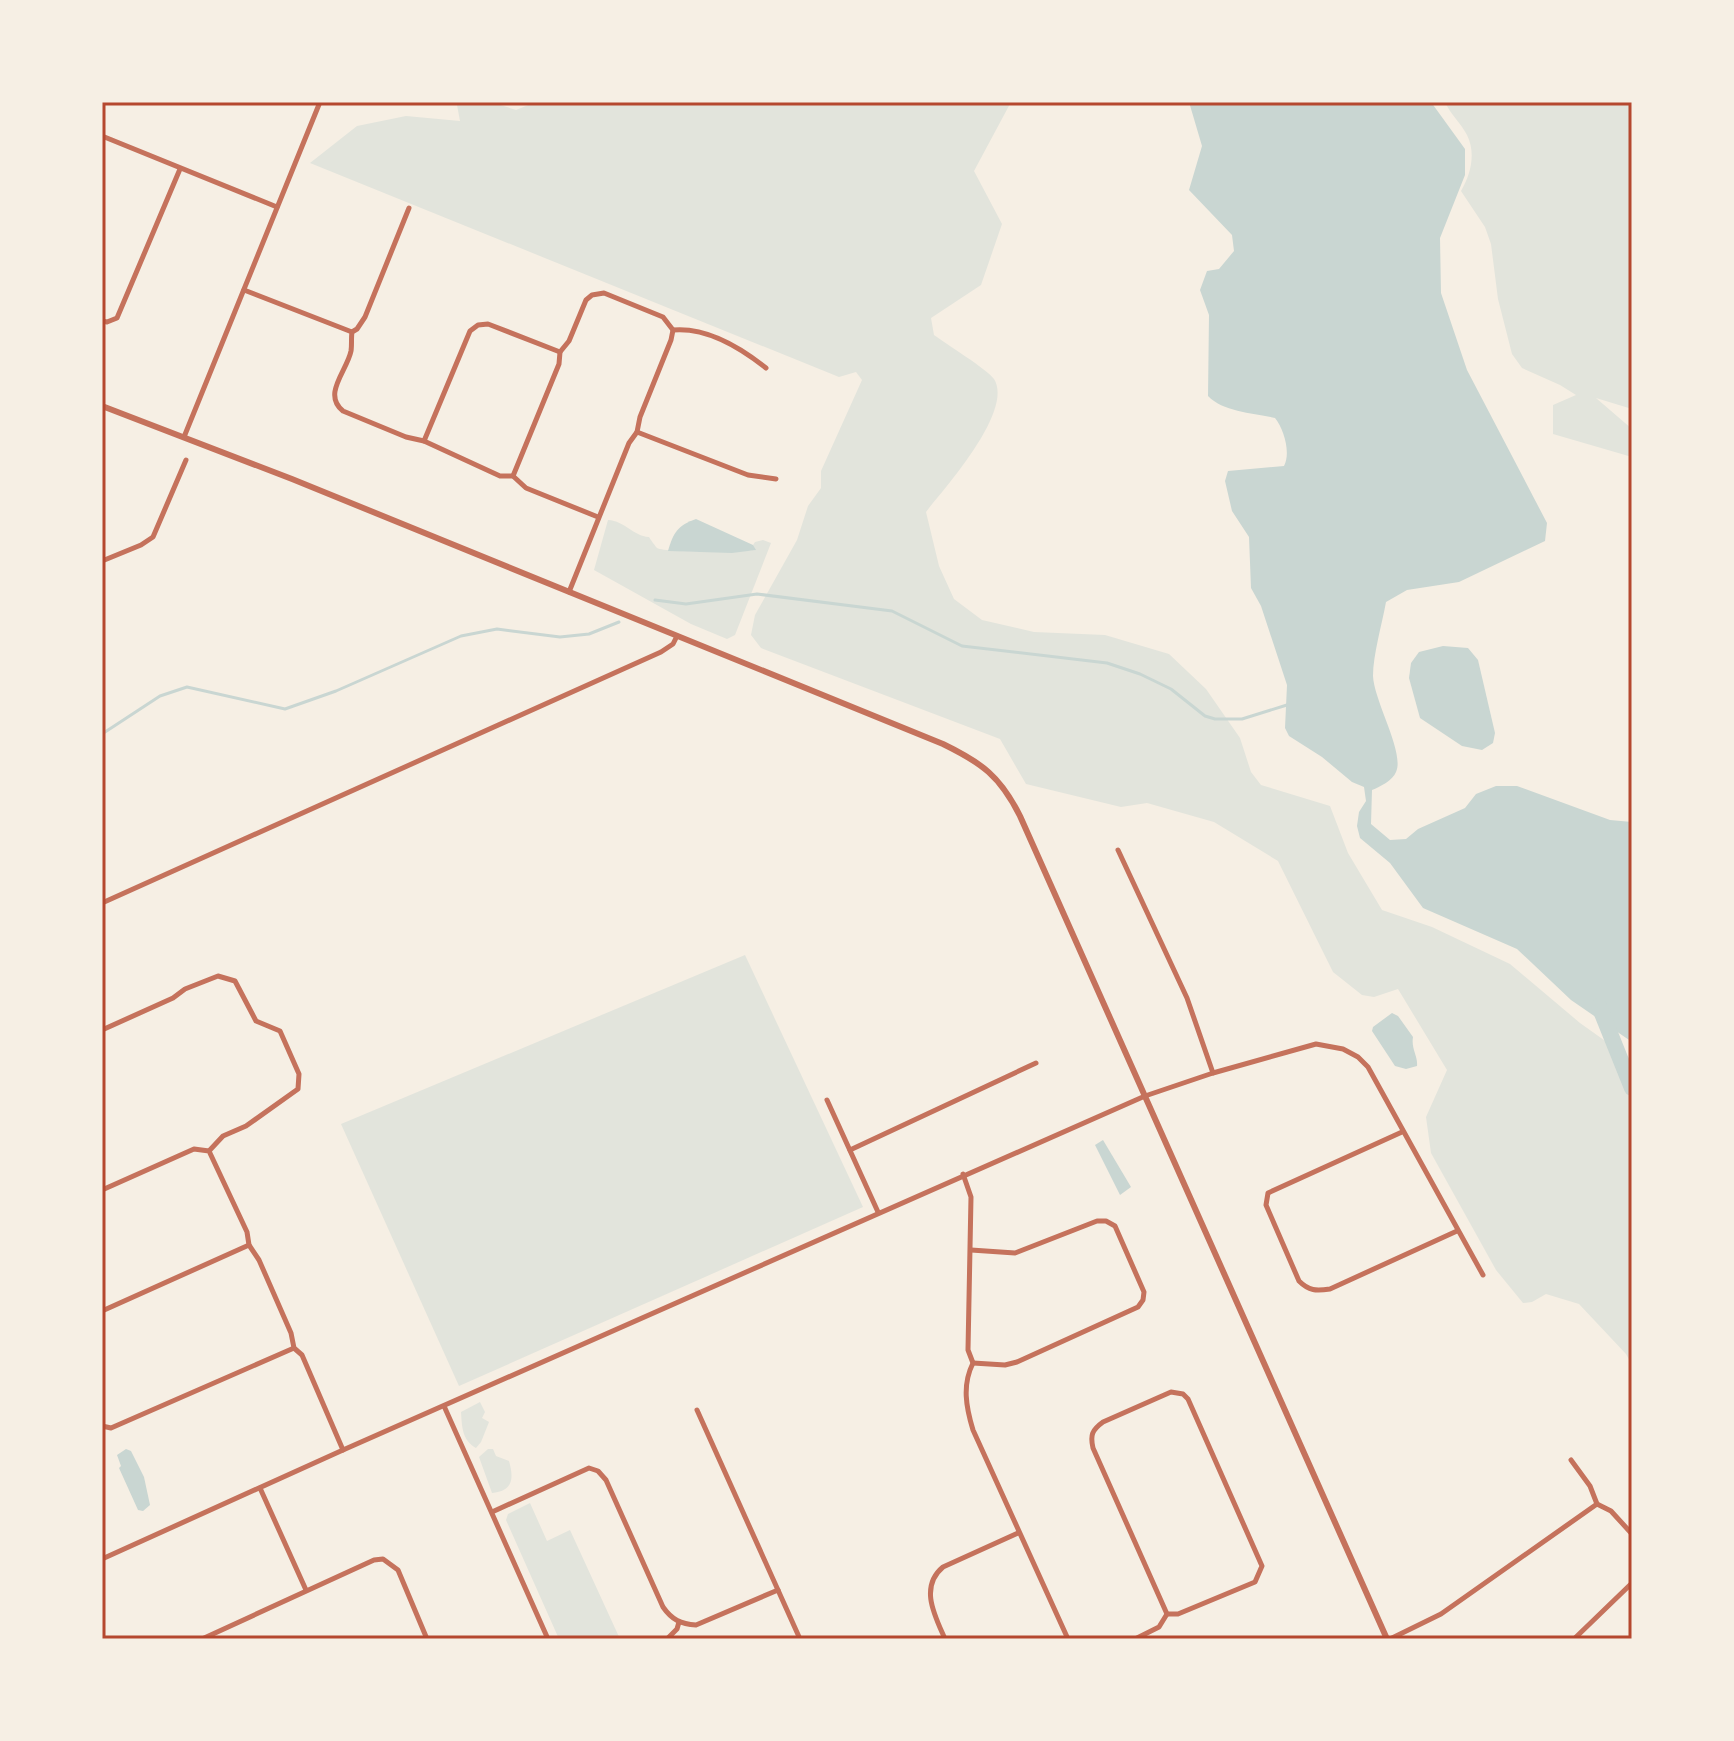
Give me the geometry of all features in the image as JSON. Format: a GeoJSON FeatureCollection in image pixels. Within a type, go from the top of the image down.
{"type":"FeatureCollection","features":[{"type":"Feature","properties":{"kind":"street"},"geometry":{"type":"LineString","coordinates":[[184,437],[320,102]]}},
{"type":"Feature","properties":{"kind":"street"},"geometry":{"type":"LineString","coordinates":[[102,136],[277,207]]}},
{"type":"Feature","properties":{"kind":"street"},"geometry":{"type":"LineString","coordinates":[[102,321],[117,318],[180,169]]}},
{"type":"Feature","properties":{"kind":"street"},"geometry":{"type":"LineString","coordinates":[[352,332],[365,317],[409,208]]}},
{"type":"Feature","properties":{"kind":"street"},"geometry":{"type":"LineString","coordinates":[[244,290],[352,332]]}},
{"type":"Feature","properties":{"kind":"street"},"geometry":{"type":"LineString","coordinates":[[513,476],[559,364],[560,352],[569,341],[586,300],[592,295],[604,293],[663,317],[673,330]]}},
{"type":"Feature","properties":{"kind":"street"},"geometry":{"type":"LineString","coordinates":[[424,441],[470,331],[478,325],[488,324],[560,352]]}},
{"type":"Feature","properties":{"kind":"street"},"geometry":{"type":"LineString","coordinates":[[673,330],[690,329],[704,334],[745,352],[766,368]]}},
{"type":"Feature","properties":{"kind":"street"},"geometry":{"type":"LineString","coordinates":[[569,592],[629,443],[637,432],[673,330]]}},
{"type":"Feature","properties":{"kind":"street"},"geometry":{"type":"LineString","coordinates":[[352,332],[351,352],[334,394],[337,406],[343,411],[406,437],[424,441],[500,476],[513,476],[526,488],[598,517]]}},
{"type":"Feature","properties":{"kind":"street"},"geometry":{"type":"LineString","coordinates":[[102,406],[943,744],[990,771],[1008,792],[1020,816],[1389,1639],[1441,1614],[1597,1504]]}},
{"type":"Feature","properties":{"kind":"street"},"geometry":{"type":"LineString","coordinates":[[637,432],[748,475],[776,479]]}},
{"type":"Feature","properties":{"kind":"street"},"geometry":{"type":"LineString","coordinates":[[102,561],[153,537],[186,460]]}},
{"type":"Feature","properties":{"kind":"street"},"geometry":{"type":"LineString","coordinates":[[102,903],[661,652],[673,644],[677,636]]}},
{"type":"Feature","properties":{"kind":"street"},"geometry":{"type":"LineString","coordinates":[[1118,850],[1187,998],[1213,1073]]}},
{"type":"Feature","properties":{"kind":"street"},"geometry":{"type":"LineString","coordinates":[[102,1030],[218,976],[235,981],[256,1021],[280,1031],[299,1074],[298,1089],[246,1126],[223,1136],[209,1151]]}},
{"type":"Feature","properties":{"kind":"street"},"geometry":{"type":"LineString","coordinates":[[102,1559],[963,1174],[1145,1096],[1316,1044],[1343,1049],[1368,1067],[1483,1275]]}},
{"type":"Feature","properties":{"kind":"street"},"geometry":{"type":"LineString","coordinates":[[850,1150],[1036,1063]]}},
{"type":"Feature","properties":{"kind":"street"},"geometry":{"type":"LineString","coordinates":[[827,1100],[878,1212]]}},
{"type":"Feature","properties":{"kind":"street"},"geometry":{"type":"LineString","coordinates":[[1402,1132],[1268,1193],[1266,1205],[1299,1281],[1315,1291],[1330,1289],[1457,1231]]}},
{"type":"Feature","properties":{"kind":"street"},"geometry":{"type":"LineString","coordinates":[[102,1190],[194,1149],[209,1151]]}},
{"type":"Feature","properties":{"kind":"street"},"geometry":{"type":"LineString","coordinates":[[209,1151],[291,1333],[294,1348],[302,1355],[343,1450]]}},
{"type":"Feature","properties":{"kind":"street"},"geometry":{"type":"LineString","coordinates":[[963,1174],[971,1197],[968,1350],[973,1363],[967,1376],[966,1409],[1018,1533],[1068,1639]]}},
{"type":"Feature","properties":{"kind":"street"},"geometry":{"type":"LineString","coordinates":[[971,1250],[1015,1253],[1097,1221],[1106,1221],[1115,1226],[1144,1292],[1138,1307],[1017,1362],[1005,1365],[973,1363]]}},
{"type":"Feature","properties":{"kind":"street"},"geometry":{"type":"LineString","coordinates":[[102,1311],[249,1245]]}},
{"type":"Feature","properties":{"kind":"street"},"geometry":{"type":"LineString","coordinates":[[102,1426],[111,1428],[294,1348]]}},
{"type":"Feature","properties":{"kind":"street"},"geometry":{"type":"LineString","coordinates":[[1171,1392],[1183,1394],[1188,1399],[1262,1566],[1255,1582],[1191,1611],[1167,1614],[1091,1437],[1094,1428],[1103,1422],[1171,1392]]}},
{"type":"Feature","properties":{"kind":"street"},"geometry":{"type":"LineString","coordinates":[[444,1406],[548,1639]]}},
{"type":"Feature","properties":{"kind":"street"},"geometry":{"type":"LineString","coordinates":[[697,1410],[800,1639]]}},
{"type":"Feature","properties":{"kind":"street"},"geometry":{"type":"LineString","coordinates":[[1571,1460],[1590,1486],[1597,1504],[1611,1511],[1632,1534]]}},
{"type":"Feature","properties":{"kind":"street"},"geometry":{"type":"LineString","coordinates":[[492,1512],[589,1468],[598,1471],[606,1480],[670,1617],[696,1625],[778,1590]]}},
{"type":"Feature","properties":{"kind":"street"},"geometry":{"type":"LineString","coordinates":[[260,1488],[306,1590]]}},
{"type":"Feature","properties":{"kind":"street"},"geometry":{"type":"LineString","coordinates":[[945,1639],[929,1601],[937,1573],[943,1567],[1018,1533]]}},
{"type":"Feature","properties":{"kind":"street"},"geometry":{"type":"LineString","coordinates":[[202,1639],[306,1590],[374,1560],[383,1559],[398,1570],[427,1639]]}},
{"type":"Feature","properties":{"kind":"street"},"geometry":{"type":"LineString","coordinates":[[1574,1639],[1632,1583]]}},
{"type":"Feature","properties":{"kind":"street"},"geometry":{"type":"LineString","coordinates":[[1135,1639],[1159,1627],[1167,1614]]}},
{"type":"Feature","properties":{"kind":"street"},"geometry":{"type":"LineString","coordinates":[[667,1639],[677,1629],[679,1622]]}},
{"type":"Feature","properties":{"kind":"shaded area"},"geometry":{"type":"Polygon","coordinates":[[[445,102],[491,102],[516,110],[536,102],[1011,102],[974,171],[1002,224],[981,285],[931,318],[934,335],[990,375],[998,393],[994,410],[975,448],[926,512],[939,566],[954,599],[982,620],[1034,632],[1105,635],[1169,654],[1206,689],[1240,738],[1251,772],[1261,785],[1330,806],[1348,853],[1382,910],[1432,927],[1510,964],[1580,1023],[1632,1060],[1632,1365],[1626,1354],[1579,1304],[1546,1294],[1523,1303],[1496,1270],[1431,1153],[1426,1117],[1447,1070],[1398,989],[1374,997],[1362,995],[1333,972],[1278,861],[1214,822],[1147,803],[1121,807],[1026,784],[1000,739],[761,648],[751,635],[755,615],[797,540],[808,506],[821,488],[821,471],[862,380],[856,372],[839,377],[310,163],[357,126],[406,116],[460,121],[457,105],[445,102]]]}},
{"type":"Feature","properties":{"kind":"shaded area"},"geometry":{"type":"Polygon","coordinates":[[[1189,102],[1431,102],[1465,149],[1465,175],[1440,238],[1441,293],[1467,370],[1547,523],[1545,541],[1459,582],[1407,590],[1386,602],[1373,676],[1398,763],[1392,778],[1372,790],[1371,824],[1390,840],[1406,839],[1418,829],[1465,808],[1476,794],[1496,786],[1517,786],[1610,820],[1632,822],[1632,1042],[1571,1000],[1517,949],[1423,908],[1390,863],[1360,838],[1357,826],[1359,812],[1366,801],[1364,787],[1352,782],[1322,757],[1289,736],[1285,728],[1287,685],[1261,606],[1251,588],[1249,537],[1232,511],[1225,481],[1228,471],[1284,466],[1287,448],[1275,418],[1230,409],[1208,396],[1209,315],[1200,290],[1207,271],[1219,269],[1234,251],[1232,235],[1189,190],[1202,146],[1189,102]]]}},
{"type":"Feature","properties":{"kind":"shaded area"},"geometry":{"type":"Polygon","coordinates":[[[1445,102],[1632,102],[1632,409],[1596,398],[1632,429],[1632,457],[1553,434],[1553,405],[1576,395],[1522,368],[1512,354],[1498,299],[1491,244],[1485,227],[1461,191],[1471,163],[1470,142],[1445,102]]]}},
{"type":"Feature","properties":{"kind":"shaded area"},"geometry":{"type":"Polygon","coordinates":[[[696,519],[753,545],[756,550],[732,553],[668,551],[677,530],[696,519]]]}},
{"type":"Feature","properties":{"kind":"shaded area"},"geometry":{"type":"Polygon","coordinates":[[[608,520],[649,537],[657,548],[663,550],[747,551],[755,550],[755,542],[763,540],[771,543],[735,635],[727,639],[691,624],[594,570],[608,520]]]}},
{"type":"Feature","properties":{"kind":"shaded area"},"geometry":{"type":"Polygon","coordinates":[[[1443,646],[1468,648],[1478,660],[1495,733],[1493,743],[1482,750],[1462,746],[1420,718],[1409,678],[1411,663],[1419,652],[1443,646]]]}},
{"type":"Feature","properties":{"kind":"shaded area"},"geometry":{"type":"Polygon","coordinates":[[[745,955],[863,1207],[459,1386],[341,1124],[745,955]]]}},
{"type":"Feature","properties":{"kind":"shaded area"},"geometry":{"type":"Polygon","coordinates":[[[1392,1013],[1398,1016],[1413,1037],[1417,1066],[1406,1069],[1395,1066],[1372,1031],[1392,1013]]]}},
{"type":"Feature","properties":{"kind":"shaded area"},"geometry":{"type":"Polygon","coordinates":[[[1103,1140],[1131,1187],[1120,1195],[1095,1145],[1103,1140]]]}},
{"type":"Feature","properties":{"kind":"shaded area"},"geometry":{"type":"Polygon","coordinates":[[[480,1402],[485,1412],[482,1418],[489,1422],[476,1448],[465,1437],[461,1412],[480,1402]]]}},
{"type":"Feature","properties":{"kind":"shaded area"},"geometry":{"type":"Polygon","coordinates":[[[126,1449],[131,1451],[144,1477],[150,1505],[143,1511],[138,1510],[119,1468],[117,1455],[126,1449]]]}},
{"type":"Feature","properties":{"kind":"shaded area"},"geometry":{"type":"Polygon","coordinates":[[[488,1449],[493,1449],[496,1456],[509,1461],[510,1483],[499,1492],[492,1493],[479,1457],[488,1449]]]}},
{"type":"Feature","properties":{"kind":"shaded area"},"geometry":{"type":"Polygon","coordinates":[[[530,1503],[547,1541],[570,1530],[620,1639],[559,1639],[506,1520],[508,1514],[530,1503]]]}},
{"type":"Feature","properties":{"kind":"waterway"},"geometry":{"type":"LineString","coordinates":[[655,600],[686,604],[757,594],[892,611],[962,646],[1107,663],[1140,674],[1171,689],[1205,716],[1215,719],[1242,719],[1287,705]]}},
{"type":"Feature","properties":{"kind":"waterway"},"geometry":{"type":"LineString","coordinates":[[102,734],[160,696],[187,687],[285,709],[336,691],[461,636],[497,629],[560,637],[589,634],[619,622]]}},
{"type":"Feature","properties":{"kind":"waterway"},"geometry":{"type":"LineString","coordinates":[[1599,1006],[1632,1088]]}}]}
